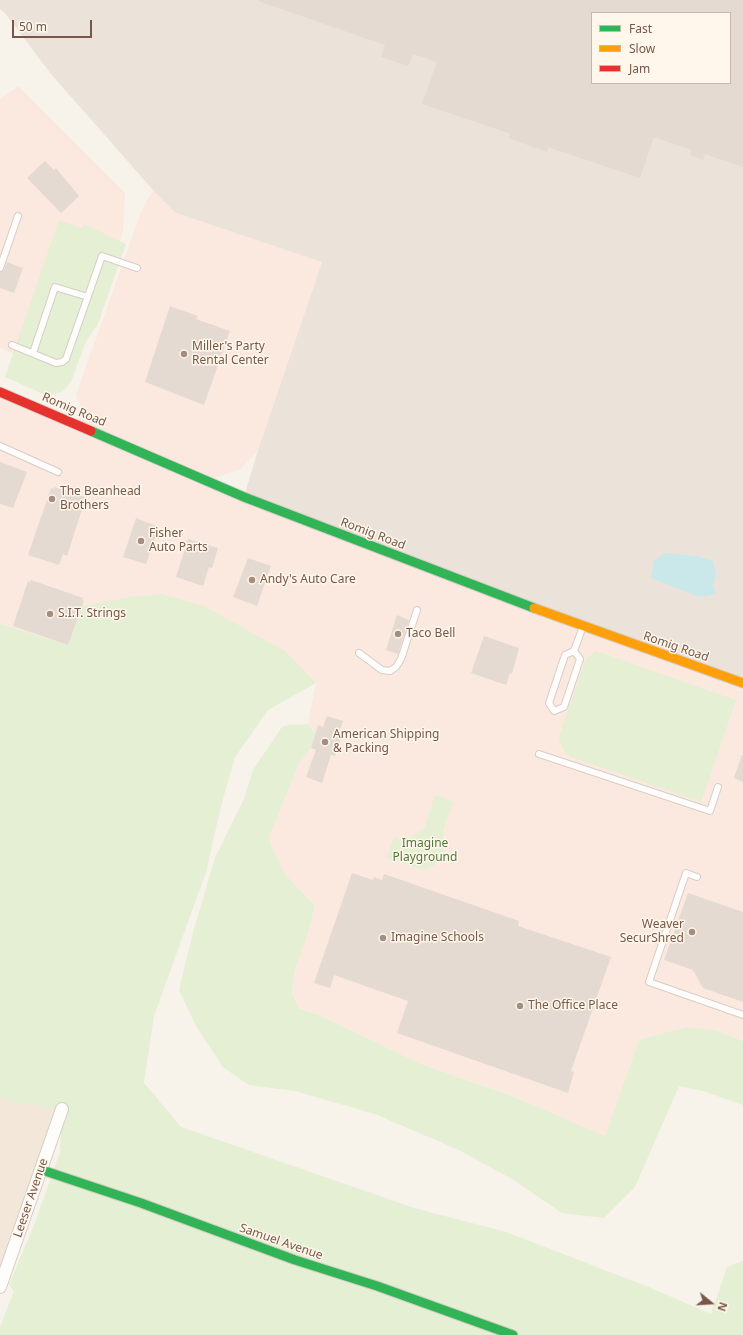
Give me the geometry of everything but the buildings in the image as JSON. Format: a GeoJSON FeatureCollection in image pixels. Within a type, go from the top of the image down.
{"type":"FeatureCollection","features":[{"type":"Feature","properties":{"kind":"street","name":"Romig Road"},"geometry":{"type":"LineString","coordinates":[[0,392],[244,497],[583,627],[743,683]]}},
{"type":"Feature","properties":{"kind":"street","name":"Leeser Avenue"},"geometry":{"type":"LineString","coordinates":[[0,1287],[62,1109]]}},
{"type":"Feature","properties":{"kind":"street","name":"Samuel Avenue"},"geometry":{"type":"LineString","coordinates":[[42,1170],[295,1260],[377,1286],[514,1335]]}},
{"type":"Feature","properties":{"kind":"lane"},"geometry":{"type":"LineString","coordinates":[[0,268],[18,216]]}},
{"type":"Feature","properties":{"kind":"lane"},"geometry":{"type":"LineString","coordinates":[[12,345],[56,363],[66,359],[102,256],[137,268]]}},
{"type":"Feature","properties":{"kind":"lane"},"geometry":{"type":"LineString","coordinates":[[33,354],[55,287],[88,297]]}},
{"type":"Feature","properties":{"kind":"lane"},"geometry":{"type":"LineString","coordinates":[[0,446],[58,472]]}},
{"type":"Feature","properties":{"kind":"lane"},"geometry":{"type":"LineString","coordinates":[[359,654],[382,670],[390,671],[396,667],[401,659],[417,610]]}},
{"type":"Feature","properties":{"kind":"lane"},"geometry":{"type":"LineString","coordinates":[[574,651],[580,659],[564,707],[554,711],[549,703],[565,655],[574,651],[583,627]]}},
{"type":"Feature","properties":{"kind":"lane"},"geometry":{"type":"LineString","coordinates":[[539,754],[675,801],[710,811],[718,788]]}},
{"type":"Feature","properties":{"kind":"lane"},"geometry":{"type":"LineString","coordinates":[[697,877],[686,873],[649,982],[743,1015]]}},
{"type":"Feature","properties":{"kind":"shaded area"},"geometry":{"type":"Polygon","coordinates":[[[0,0],[743,0],[743,683],[244,497],[258,450],[322,262],[176,213],[153,190],[51,74],[5,13],[0,9],[0,0]]]}},
{"type":"Feature","properties":{"kind":"shaded area"},"geometry":{"type":"Polygon","coordinates":[[[18,86],[125,193],[123,232],[93,328],[69,377],[0,348],[0,99],[18,86]]]}},
{"type":"Feature","properties":{"kind":"shaded area"},"geometry":{"type":"Polygon","coordinates":[[[153,190],[176,213],[322,262],[258,450],[241,469],[208,480],[743,683],[743,1041],[718,1031],[639,1040],[605,1136],[514,1097],[421,1064],[319,1015],[299,1009],[292,994],[294,973],[306,939],[315,906],[286,875],[273,851],[269,837],[299,762],[311,748],[315,734],[308,724],[316,683],[66,657],[0,634],[0,391],[76,424],[82,409],[76,395],[141,212],[153,190]]]}},
{"type":"Feature","properties":{"kind":"shaded area"},"geometry":{"type":"Polygon","coordinates":[[[0,1093],[62,1109],[0,1287],[0,1093]]]}},
{"type":"Feature","properties":{"kind":"green space"},"geometry":{"type":"Polygon","coordinates":[[[59,220],[82,228],[84,224],[126,244],[98,324],[86,341],[71,382],[62,392],[46,395],[5,377],[59,220]]]}},
{"type":"Feature","properties":{"kind":"green space"},"geometry":{"type":"Polygon","coordinates":[[[161,594],[204,606],[285,651],[316,683],[268,710],[235,757],[221,806],[206,872],[154,1016],[144,1083],[181,1127],[414,1208],[506,1232],[646,1286],[711,1314],[727,1267],[743,1261],[743,1335],[0,1335],[0,1327],[14,1291],[9,1285],[36,1220],[60,1152],[62,1109],[13,1102],[0,1097],[0,624],[68,645],[82,606],[130,597],[161,594]]]}},
{"type":"Feature","properties":{"kind":"green space"},"geometry":{"type":"Polygon","coordinates":[[[596,651],[736,700],[701,802],[567,755],[562,747],[559,737],[586,659],[596,651]]]}},
{"type":"Feature","properties":{"kind":"green space"},"geometry":{"type":"Polygon","coordinates":[[[308,724],[315,734],[311,748],[299,763],[269,837],[273,851],[286,875],[315,906],[306,939],[294,973],[292,994],[299,1009],[319,1015],[421,1064],[514,1097],[605,1136],[639,1040],[688,1027],[718,1031],[743,1041],[743,1105],[703,1091],[679,1086],[635,1187],[604,1218],[562,1213],[512,1179],[459,1150],[375,1114],[295,1091],[249,1085],[223,1067],[196,1026],[179,990],[194,929],[215,858],[244,799],[253,770],[282,727],[308,724]]]}},
{"type":"Feature","properties":{"kind":"green space","name":"Imagine Playground"},"geometry":{"type":"Polygon","coordinates":[[[435,795],[453,802],[443,829],[444,850],[441,859],[433,866],[424,870],[387,858],[394,836],[402,839],[409,838],[425,827],[435,795]]]}},
{"type":"Feature","properties":{"kind":"water"},"geometry":{"type":"Polygon","coordinates":[[[665,553],[697,556],[713,561],[716,574],[713,586],[716,594],[700,597],[651,578],[654,561],[665,553]]]}},
{"type":"Feature","properties":{"kind":"traffic: fast"},"geometry":{"type":"LineString","coordinates":[[91,431],[244,497],[534,608]]}},
{"type":"Feature","properties":{"kind":"traffic: fast"},"geometry":{"type":"LineString","coordinates":[[42,1170],[141,1203],[295,1260],[377,1286],[513,1335]]}},
{"type":"Feature","properties":{"kind":"traffic: slow"},"geometry":{"type":"LineString","coordinates":[[534,608],[743,683]]}},
{"type":"Feature","properties":{"kind":"traffic: jam"},"geometry":{"type":"LineString","coordinates":[[0,392],[91,431]]}},
{"type":"Feature","properties":{"kind":"place","name":"Miller's Party Rental Center"},"geometry":{"type":"Point","coordinates":[184,354]}},
{"type":"Feature","properties":{"kind":"place","name":"The Beanhead Brothers"},"geometry":{"type":"Point","coordinates":[52,499]}},
{"type":"Feature","properties":{"kind":"place","name":"Fisher Auto Parts"},"geometry":{"type":"Point","coordinates":[141,541]}},
{"type":"Feature","properties":{"kind":"place","name":"Andy's Auto Care"},"geometry":{"type":"Point","coordinates":[252,580]}},
{"type":"Feature","properties":{"kind":"place","name":"S.I.T. Strings"},"geometry":{"type":"Point","coordinates":[50,614]}},
{"type":"Feature","properties":{"kind":"place","name":"Taco Bell"},"geometry":{"type":"Point","coordinates":[398,634]}},
{"type":"Feature","properties":{"kind":"place","name":"American Shipping & Packing"},"geometry":{"type":"Point","coordinates":[325,742]}},
{"type":"Feature","properties":{"kind":"place","name":"Weaver SecurShred"},"geometry":{"type":"Point","coordinates":[692,932]}},
{"type":"Feature","properties":{"kind":"place","name":"Imagine Schools"},"geometry":{"type":"Point","coordinates":[383,938]}},
{"type":"Feature","properties":{"kind":"place","name":"The Office Place"},"geometry":{"type":"Point","coordinates":[520,1006]}}]}
